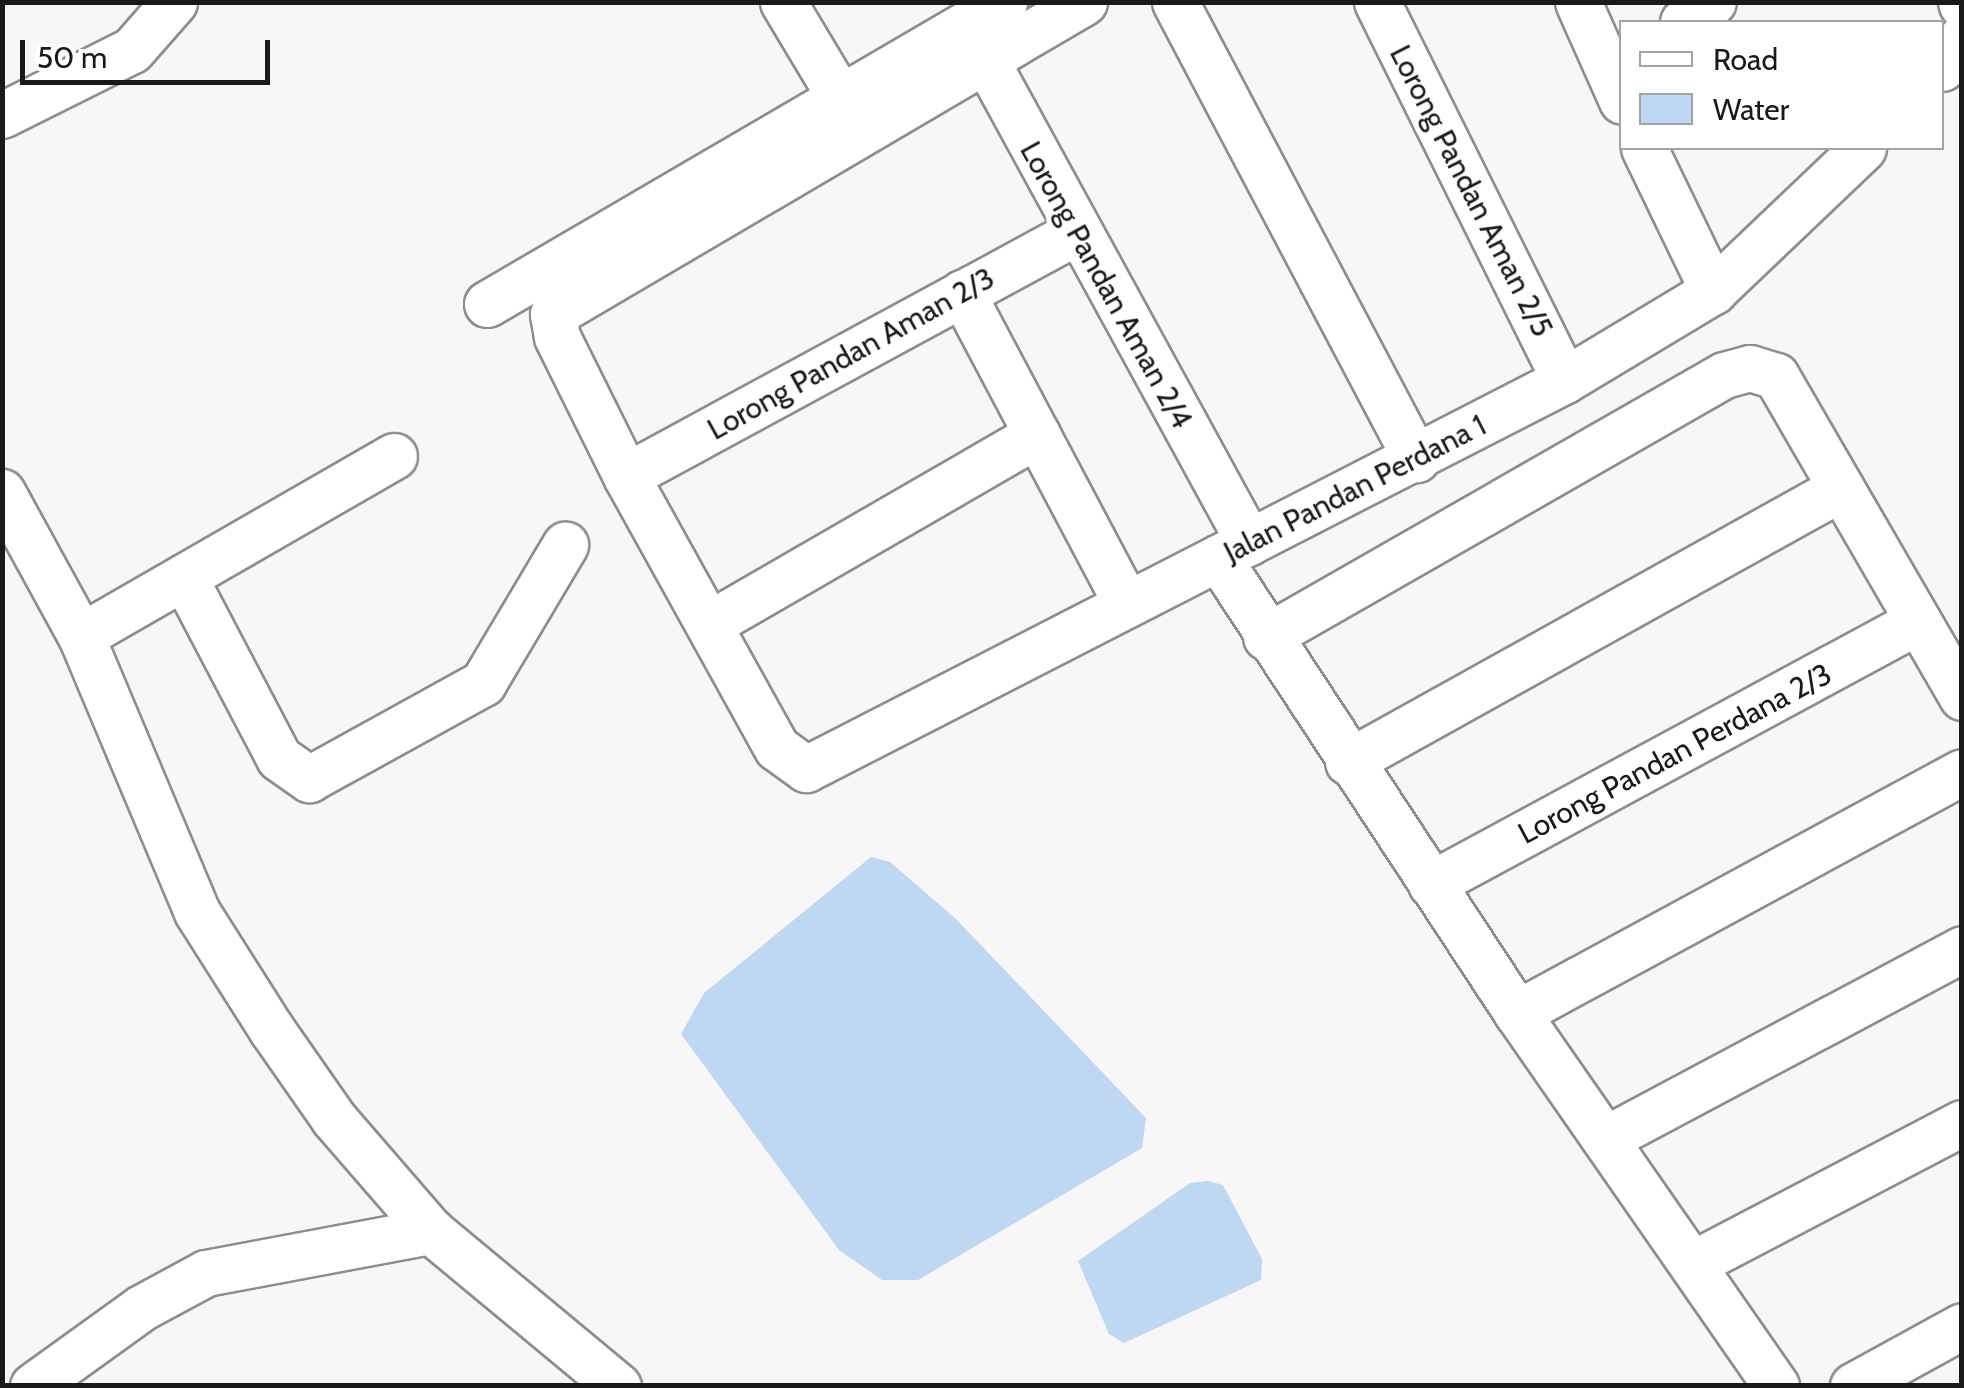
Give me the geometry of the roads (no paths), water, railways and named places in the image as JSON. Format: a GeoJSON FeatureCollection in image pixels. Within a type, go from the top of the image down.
{"type":"FeatureCollection","features":[{"type":"Feature","properties":{"kind":"street"},"geometry":{"type":"LineString","coordinates":[[2,115],[132,50],[174,2]]}},
{"type":"Feature","properties":{"kind":"street"},"geometry":{"type":"LineString","coordinates":[[784,2],[838,94]]}},
{"type":"Feature","properties":{"kind":"street"},"geometry":{"type":"LineString","coordinates":[[486,304],[838,94],[985,29],[1084,2]]}},
{"type":"Feature","properties":{"kind":"street"},"geometry":{"type":"LineString","coordinates":[[1175,2],[1416,459]]}},
{"type":"Feature","properties":{"kind":"street","name":"Lorong Pandan Aman 2/5"},"geometry":{"type":"LineString","coordinates":[[1377,2],[1566,380]]}},
{"type":"Feature","properties":{"kind":"street"},"geometry":{"type":"LineString","coordinates":[[1578,2],[1617,80]]}},
{"type":"Feature","properties":{"kind":"street"},"geometry":{"type":"LineString","coordinates":[[1686,20],[1713,2]]}},
{"type":"Feature","properties":{"kind":"street"},"geometry":{"type":"LineString","coordinates":[[985,29],[553,314],[557,337],[626,476],[709,624],[1038,436]]}},
{"type":"Feature","properties":{"kind":"street","name":"Lorong Pandan Aman 2/4"},"geometry":{"type":"LineString","coordinates":[[985,29],[1076,232],[1234,550],[1266,637],[1516,1013],[1609,1137],[1776,1386]]}},
{"type":"Feature","properties":{"kind":"street"},"geometry":{"type":"LineString","coordinates":[[1944,65],[1962,37]]}},
{"type":"Feature","properties":{"kind":"street"},"geometry":{"type":"LineString","coordinates":[[1645,150],[1713,291]]}},
{"type":"Feature","properties":{"kind":"street","name":"Jalan Pandan Perdana 1"},"geometry":{"type":"LineString","coordinates":[[709,624],[777,748],[806,769],[1566,380],[1713,291],[1861,150]]}},
{"type":"Feature","properties":{"kind":"street","name":"Lorong Pandan Aman 2/3"},"geometry":{"type":"LineString","coordinates":[[626,476],[1076,232]]}},
{"type":"Feature","properties":{"kind":"street"},"geometry":{"type":"LineString","coordinates":[[962,293],[1126,604]]}},
{"type":"Feature","properties":{"kind":"street"},"geometry":{"type":"LineString","coordinates":[[1266,637],[1724,375],[1750,368],[1776,376],[1962,696]]}},
{"type":"Feature","properties":{"kind":"street"},"geometry":{"type":"LineString","coordinates":[[81,636],[394,456]]}},
{"type":"Feature","properties":{"kind":"street"},"geometry":{"type":"LineString","coordinates":[[1348,762],[1841,488]]}},
{"type":"Feature","properties":{"kind":"street"},"geometry":{"type":"LineString","coordinates":[[2,492],[81,636],[197,912],[334,1119],[431,1232],[618,1386]]}},
{"type":"Feature","properties":{"kind":"street"},"geometry":{"type":"LineString","coordinates":[[184,577],[279,758],[310,779],[483,682],[565,545]]}},
{"type":"Feature","properties":{"kind":"street","name":"Lorong Pandan Perdana 2/3"},"geometry":{"type":"LineString","coordinates":[[1431,884],[1682,756],[1918,620]]}},
{"type":"Feature","properties":{"kind":"street"},"geometry":{"type":"LineString","coordinates":[[1516,1013],[1962,772]]}},
{"type":"Feature","properties":{"kind":"street"},"geometry":{"type":"LineString","coordinates":[[1609,1137],[1962,949]]}},
{"type":"Feature","properties":{"kind":"street"},"geometry":{"type":"LineString","coordinates":[[1694,1263],[1962,1123]]}},
{"type":"Feature","properties":{"kind":"street"},"geometry":{"type":"LineString","coordinates":[[33,1386],[141,1308],[206,1274],[431,1232]]}},
{"type":"Feature","properties":{"kind":"street"},"geometry":{"type":"LineString","coordinates":[[1853,1386],[1962,1326]]}},
{"type":"Feature","properties":{"kind":"water"},"geometry":{"type":"Polygon","coordinates":[[[871,857],[890,862],[956,919],[1146,1118],[1142,1148],[918,1280],[882,1280],[839,1250],[681,1034],[704,993],[871,857]]]}},
{"type":"Feature","properties":{"kind":"water"},"geometry":{"type":"Polygon","coordinates":[[[1208,1181],[1223,1185],[1262,1259],[1261,1280],[1124,1343],[1109,1334],[1078,1261],[1190,1183],[1208,1181]]]}}]}
